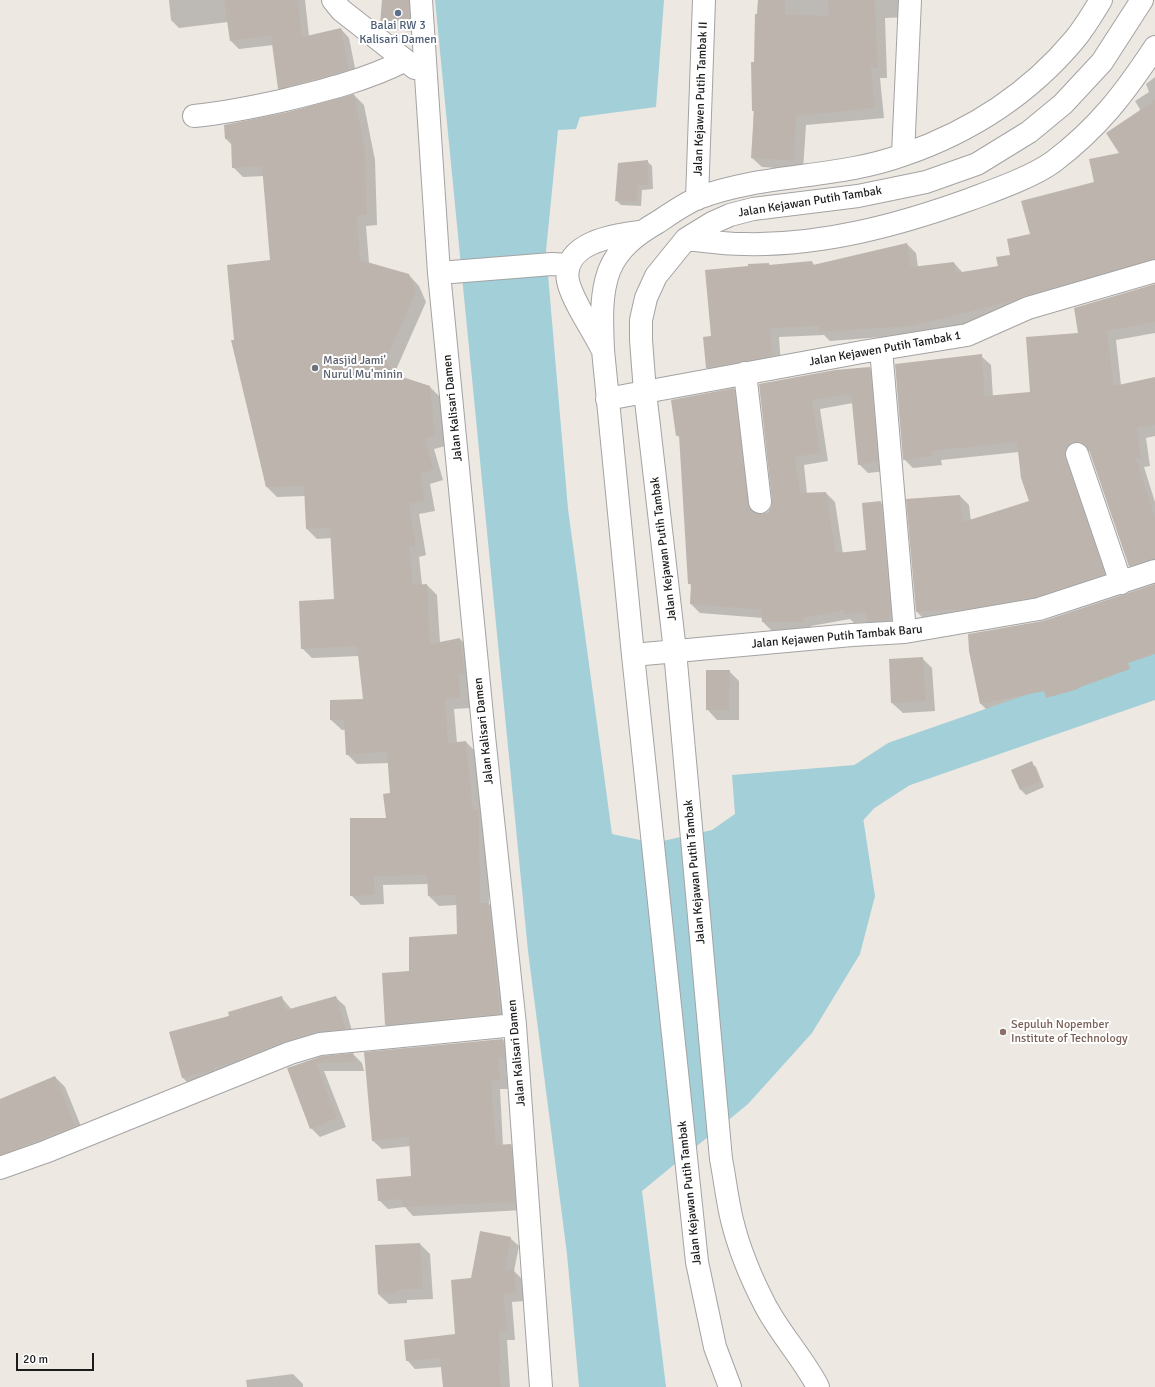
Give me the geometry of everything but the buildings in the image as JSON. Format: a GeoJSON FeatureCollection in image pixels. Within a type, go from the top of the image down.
{"type":"FeatureCollection","features":[{"type":"Feature","properties":{"kind":"street"},"geometry":{"type":"LineString","coordinates":[[333,0],[341,10],[404,61],[424,74]]}},
{"type":"Feature","properties":{"kind":"street","name":"Jalan Kalisari Damen"},"geometry":{"type":"LineString","coordinates":[[421,0],[424,74],[446,272],[484,736],[515,1025],[541,1387]]}},
{"type":"Feature","properties":{"kind":"street","name":"Jalan Kejawen Putih Tambak II"},"geometry":{"type":"LineString","coordinates":[[697,199],[704,0]]}},
{"type":"Feature","properties":{"kind":"street"},"geometry":{"type":"LineString","coordinates":[[904,155],[910,0]]}},
{"type":"Feature","properties":{"kind":"street","name":"Jalan Kejawan Putih Tambak"},"geometry":{"type":"LineString","coordinates":[[730,1387],[716,1347],[698,1269],[687,1174],[607,399],[603,350],[602,300],[610,270],[621,249],[640,232],[697,199],[747,185],[852,170],[904,155],[968,127],[1015,98],[1050,67],[1071,43],[1101,0]]}},
{"type":"Feature","properties":{"kind":"street","name":"Jalan Kejawan Putih Tambak"},"geometry":{"type":"LineString","coordinates":[[818,1387],[809,1370],[783,1337],[747,1268],[732,1219],[721,1159],[690,830],[675,651],[645,392],[641,340],[642,320],[646,298],[656,276],[686,239],[712,223],[730,215],[753,209],[858,196],[926,182],[977,164],[1029,132],[1063,104],[1102,62],[1142,0]]}},
{"type":"Feature","properties":{"kind":"street"},"geometry":{"type":"LineString","coordinates":[[686,239],[752,244],[798,242],[865,231],[941,210],[1003,187],[1052,163],[1093,129],[1129,88],[1155,47]]}},
{"type":"Feature","properties":{"kind":"street"},"geometry":{"type":"LineString","coordinates":[[194,116],[226,113],[329,90],[377,75],[404,61]]}},
{"type":"Feature","properties":{"kind":"street","name":"Jalan Kejawan Putih Tambak"},"geometry":{"type":"LineString","coordinates":[[603,350],[570,288],[568,274],[561,265],[591,244],[614,235],[640,232]]}},
{"type":"Feature","properties":{"kind":"street"},"geometry":{"type":"LineString","coordinates":[[446,272],[561,265]]}},
{"type":"Feature","properties":{"kind":"street","name":"Jalan Kejawen Putih Tambak 1"},"geometry":{"type":"LineString","coordinates":[[607,399],[745,373],[967,335],[1028,308],[1155,271]]}},
{"type":"Feature","properties":{"kind":"street"},"geometry":{"type":"LineString","coordinates":[[881,349],[905,632]]}},
{"type":"Feature","properties":{"kind":"street"},"geometry":{"type":"LineString","coordinates":[[745,373],[760,502]]}},
{"type":"Feature","properties":{"kind":"street"},"geometry":{"type":"LineString","coordinates":[[1077,454],[1121,583]]}},
{"type":"Feature","properties":{"kind":"street","name":"Jalan Kejawen Putih Tambak Baru"},"geometry":{"type":"LineString","coordinates":[[633,655],[852,635],[905,632],[1039,609],[1155,571]]}},
{"type":"Feature","properties":{"kind":"street"},"geometry":{"type":"LineString","coordinates":[[0,1168],[45,1152],[290,1053],[320,1044],[515,1025]]}},
{"type":"Feature","properties":{"kind":"water"},"geometry":{"type":"Polygon","coordinates":[[[435,0],[664,0],[656,107],[580,117],[576,129],[558,130],[546,251],[568,509],[612,834],[654,843],[712,830],[735,814],[732,775],[855,765],[875,896],[860,954],[812,1033],[748,1104],[642,1191],[666,1387],[579,1387],[567,1254],[528,951],[435,0]]]}},
{"type":"Feature","properties":{"kind":"waterway"},"geometry":{"type":"LineString","coordinates":[[815,838],[859,790],[899,764],[1155,675]]}},
{"type":"Feature","properties":{"kind":"place","name":"Balai RW 3 Kalisari Damen"},"geometry":{"type":"Point","coordinates":[398,13]}},
{"type":"Feature","properties":{"kind":"place","name":"Masjid Jami' Nurul Mu'minin"},"geometry":{"type":"Point","coordinates":[315,368]}},
{"type":"Feature","properties":{"kind":"place","name":"Sepuluh Nopember Institute of Technology"},"geometry":{"type":"Point","coordinates":[1003,1032]}}]}
